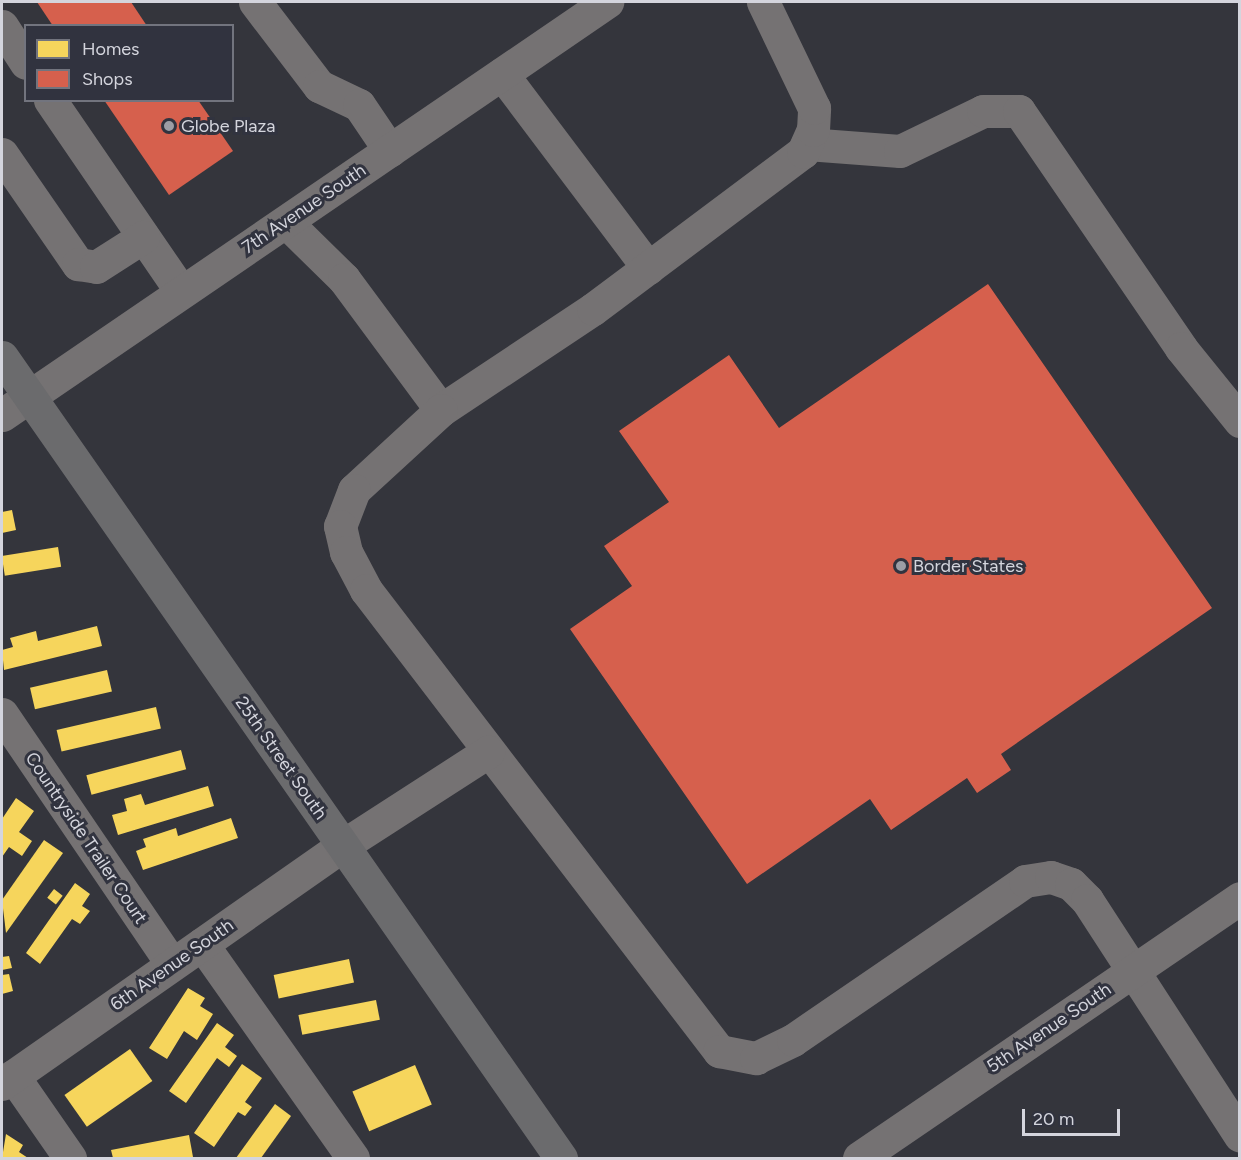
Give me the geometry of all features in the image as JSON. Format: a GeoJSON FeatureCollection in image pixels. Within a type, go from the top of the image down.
{"type":"FeatureCollection","features":[{"type":"Feature","properties":{"kind":"main road","name":"25th Street South"},"geometry":{"type":"LineString","coordinates":[[2,357],[561,1158]]}},
{"type":"Feature","properties":{"kind":"street"},"geometry":{"type":"LineString","coordinates":[[255,2],[319,86],[358,105],[390,152]]}},
{"type":"Feature","properties":{"kind":"street","name":"7th Avenue South"},"geometry":{"type":"LineString","coordinates":[[2,415],[180,291],[287,223],[606,2]]}},
{"type":"Feature","properties":{"kind":"street"},"geometry":{"type":"LineString","coordinates":[[763,2],[814,108],[807,144],[648,268],[441,410],[354,490],[340,526],[366,590],[701,1032],[719,1051],[735,1058],[756,1058],[793,1040],[1038,877],[1071,884],[1087,900],[1130,973],[1239,1136]]}},
{"type":"Feature","properties":{"kind":"street"},"geometry":{"type":"LineString","coordinates":[[2,26],[24,60]]}},
{"type":"Feature","properties":{"kind":"street"},"geometry":{"type":"LineString","coordinates":[[501,74],[648,268]]}},
{"type":"Feature","properties":{"kind":"street"},"geometry":{"type":"LineString","coordinates":[[51,102],[180,291]]}},
{"type":"Feature","properties":{"kind":"street"},"geometry":{"type":"LineString","coordinates":[[807,144],[900,151],[983,111],[1019,111],[1181,348],[1239,421]]}},
{"type":"Feature","properties":{"kind":"street"},"geometry":{"type":"LineString","coordinates":[[2,154],[78,264],[96,267],[143,237]]}},
{"type":"Feature","properties":{"kind":"street"},"geometry":{"type":"LineString","coordinates":[[287,223],[344,279],[441,410]]}},
{"type":"Feature","properties":{"kind":"street","name":"Countryside Trailer Court"},"geometry":{"type":"LineString","coordinates":[[2,714],[171,963]]}},
{"type":"Feature","properties":{"kind":"street","name":"6th Avenue South"},"geometry":{"type":"LineString","coordinates":[[7,1080],[171,963],[202,944],[342,846],[488,752]]}},
{"type":"Feature","properties":{"kind":"street","name":"5th Avenue South"},"geometry":{"type":"LineString","coordinates":[[859,1158],[1239,898]]}},
{"type":"Feature","properties":{"kind":"street"},"geometry":{"type":"LineString","coordinates":[[202,944],[353,1158]]}},
{"type":"Feature","properties":{"kind":"street"},"geometry":{"type":"LineString","coordinates":[[7,1080],[70,1158]]}},
{"type":"Feature","properties":{"kind":"building: Homes"},"geometry":{"type":"Polygon","coordinates":[[[12,510],[16,530],[2,533],[2,512],[12,510]]]}},
{"type":"Feature","properties":{"kind":"building: Homes"},"geometry":{"type":"Polygon","coordinates":[[[58,547],[61,567],[5,576],[2,556],[58,547]]]}},
{"type":"Feature","properties":{"kind":"building: Homes"},"geometry":{"type":"Polygon","coordinates":[[[97,626],[102,646],[4,670],[2,650],[13,647],[10,638],[36,631],[38,641],[97,626]]]}},
{"type":"Feature","properties":{"kind":"building: Homes"},"geometry":{"type":"Polygon","coordinates":[[[107,670],[112,691],[35,709],[30,688],[107,670]]]}},
{"type":"Feature","properties":{"kind":"building: Homes"},"geometry":{"type":"Polygon","coordinates":[[[156,707],[161,728],[62,751],[57,730],[156,707]]]}},
{"type":"Feature","properties":{"kind":"building: Homes"},"geometry":{"type":"Polygon","coordinates":[[[181,750],[186,769],[92,795],[86,775],[181,750]]]}},
{"type":"Feature","properties":{"kind":"building: Homes"},"geometry":{"type":"Polygon","coordinates":[[[208,786],[214,806],[118,835],[112,815],[127,811],[124,799],[141,794],[145,805],[208,786]]]}},
{"type":"Feature","properties":{"kind":"building: Homes"},"geometry":{"type":"Polygon","coordinates":[[[16,798],[34,811],[19,832],[32,841],[22,856],[9,847],[2,857],[2,819],[16,798]]]}},
{"type":"Feature","properties":{"kind":"building: Homes"},"geometry":{"type":"Polygon","coordinates":[[[231,818],[238,838],[143,870],[136,851],[146,847],[143,839],[176,828],[178,836],[231,818]]]}},
{"type":"Feature","properties":{"kind":"building: Homes"},"geometry":{"type":"Polygon","coordinates":[[[44,840],[63,853],[6,933],[2,900],[44,840]]]}},
{"type":"Feature","properties":{"kind":"building: Homes"},"geometry":{"type":"Polygon","coordinates":[[[75,883],[90,894],[82,906],[90,911],[80,924],[72,919],[40,964],[26,953],[75,883]]]}},
{"type":"Feature","properties":{"kind":"building: Homes"},"geometry":{"type":"Polygon","coordinates":[[[54,889],[63,896],[56,904],[47,898],[54,889]]]}},
{"type":"Feature","properties":{"kind":"building: Homes"},"geometry":{"type":"Polygon","coordinates":[[[9,956],[12,968],[2,970],[2,957],[9,956]]]}},
{"type":"Feature","properties":{"kind":"building: Homes"},"geometry":{"type":"Polygon","coordinates":[[[349,959],[354,982],[279,998],[274,975],[349,959]]]}},
{"type":"Feature","properties":{"kind":"building: Homes"},"geometry":{"type":"Polygon","coordinates":[[[9,974],[13,991],[2,994],[2,975],[9,974]]]}},
{"type":"Feature","properties":{"kind":"building: Homes"},"geometry":{"type":"Polygon","coordinates":[[[188,988],[205,998],[200,1006],[213,1014],[197,1040],[184,1031],[167,1059],[149,1048],[188,988]]]}},
{"type":"Feature","properties":{"kind":"building: Homes"},"geometry":{"type":"Polygon","coordinates":[[[376,1000],[380,1020],[302,1035],[298,1015],[376,1000]]]}},
{"type":"Feature","properties":{"kind":"building: Homes"},"geometry":{"type":"Polygon","coordinates":[[[217,1023],[234,1035],[225,1047],[237,1056],[229,1067],[217,1058],[186,1103],[169,1091],[217,1023]]]}},
{"type":"Feature","properties":{"kind":"building: Homes"},"geometry":{"type":"Polygon","coordinates":[[[130,1049],[152,1081],[87,1127],[64,1095],[130,1049]]]}},
{"type":"Feature","properties":{"kind":"building: Homes"},"geometry":{"type":"Polygon","coordinates":[[[242,1064],[262,1078],[245,1102],[252,1107],[245,1116],[238,1112],[214,1147],[194,1133],[242,1064]]]}},
{"type":"Feature","properties":{"kind":"building: Homes"},"geometry":{"type":"Polygon","coordinates":[[[415,1065],[432,1105],[369,1131],[352,1092],[415,1065]]]}},
{"type":"Feature","properties":{"kind":"building: Homes"},"geometry":{"type":"Polygon","coordinates":[[[275,1104],[291,1116],[261,1158],[236,1158],[275,1104]]]}},
{"type":"Feature","properties":{"kind":"building: Homes"},"geometry":{"type":"Polygon","coordinates":[[[6,1134],[23,1145],[19,1152],[28,1158],[2,1158],[6,1134]]]}},
{"type":"Feature","properties":{"kind":"building: Homes"},"geometry":{"type":"Polygon","coordinates":[[[189,1135],[193,1157],[113,1158],[111,1150],[189,1135]]]}},
{"type":"Feature","properties":{"kind":"building: Shops"},"geometry":{"type":"Polygon","coordinates":[[[37,2],[131,2],[146,24],[52,24],[37,2]]]}},
{"type":"Feature","properties":{"kind":"building: Shops","name":"Globe Plaza"},"geometry":{"type":"Polygon","coordinates":[[[105,102],[199,102],[233,151],[169,195],[105,102]]]}},
{"type":"Feature","properties":{"kind":"building: Shops","name":"Border States"},"geometry":{"type":"Polygon","coordinates":[[[988,284],[1212,608],[1001,754],[1011,770],[977,793],[967,778],[891,830],[870,799],[747,884],[570,629],[632,586],[604,546],[669,502],[619,431],[729,355],[779,428],[988,284]]]}},
{"type":"Feature","properties":{"kind":"place","name":"Globe Plaza"},"geometry":{"type":"Point","coordinates":[169,126]}},
{"type":"Feature","properties":{"kind":"place","name":"Border States"},"geometry":{"type":"Point","coordinates":[901,566]}}]}
